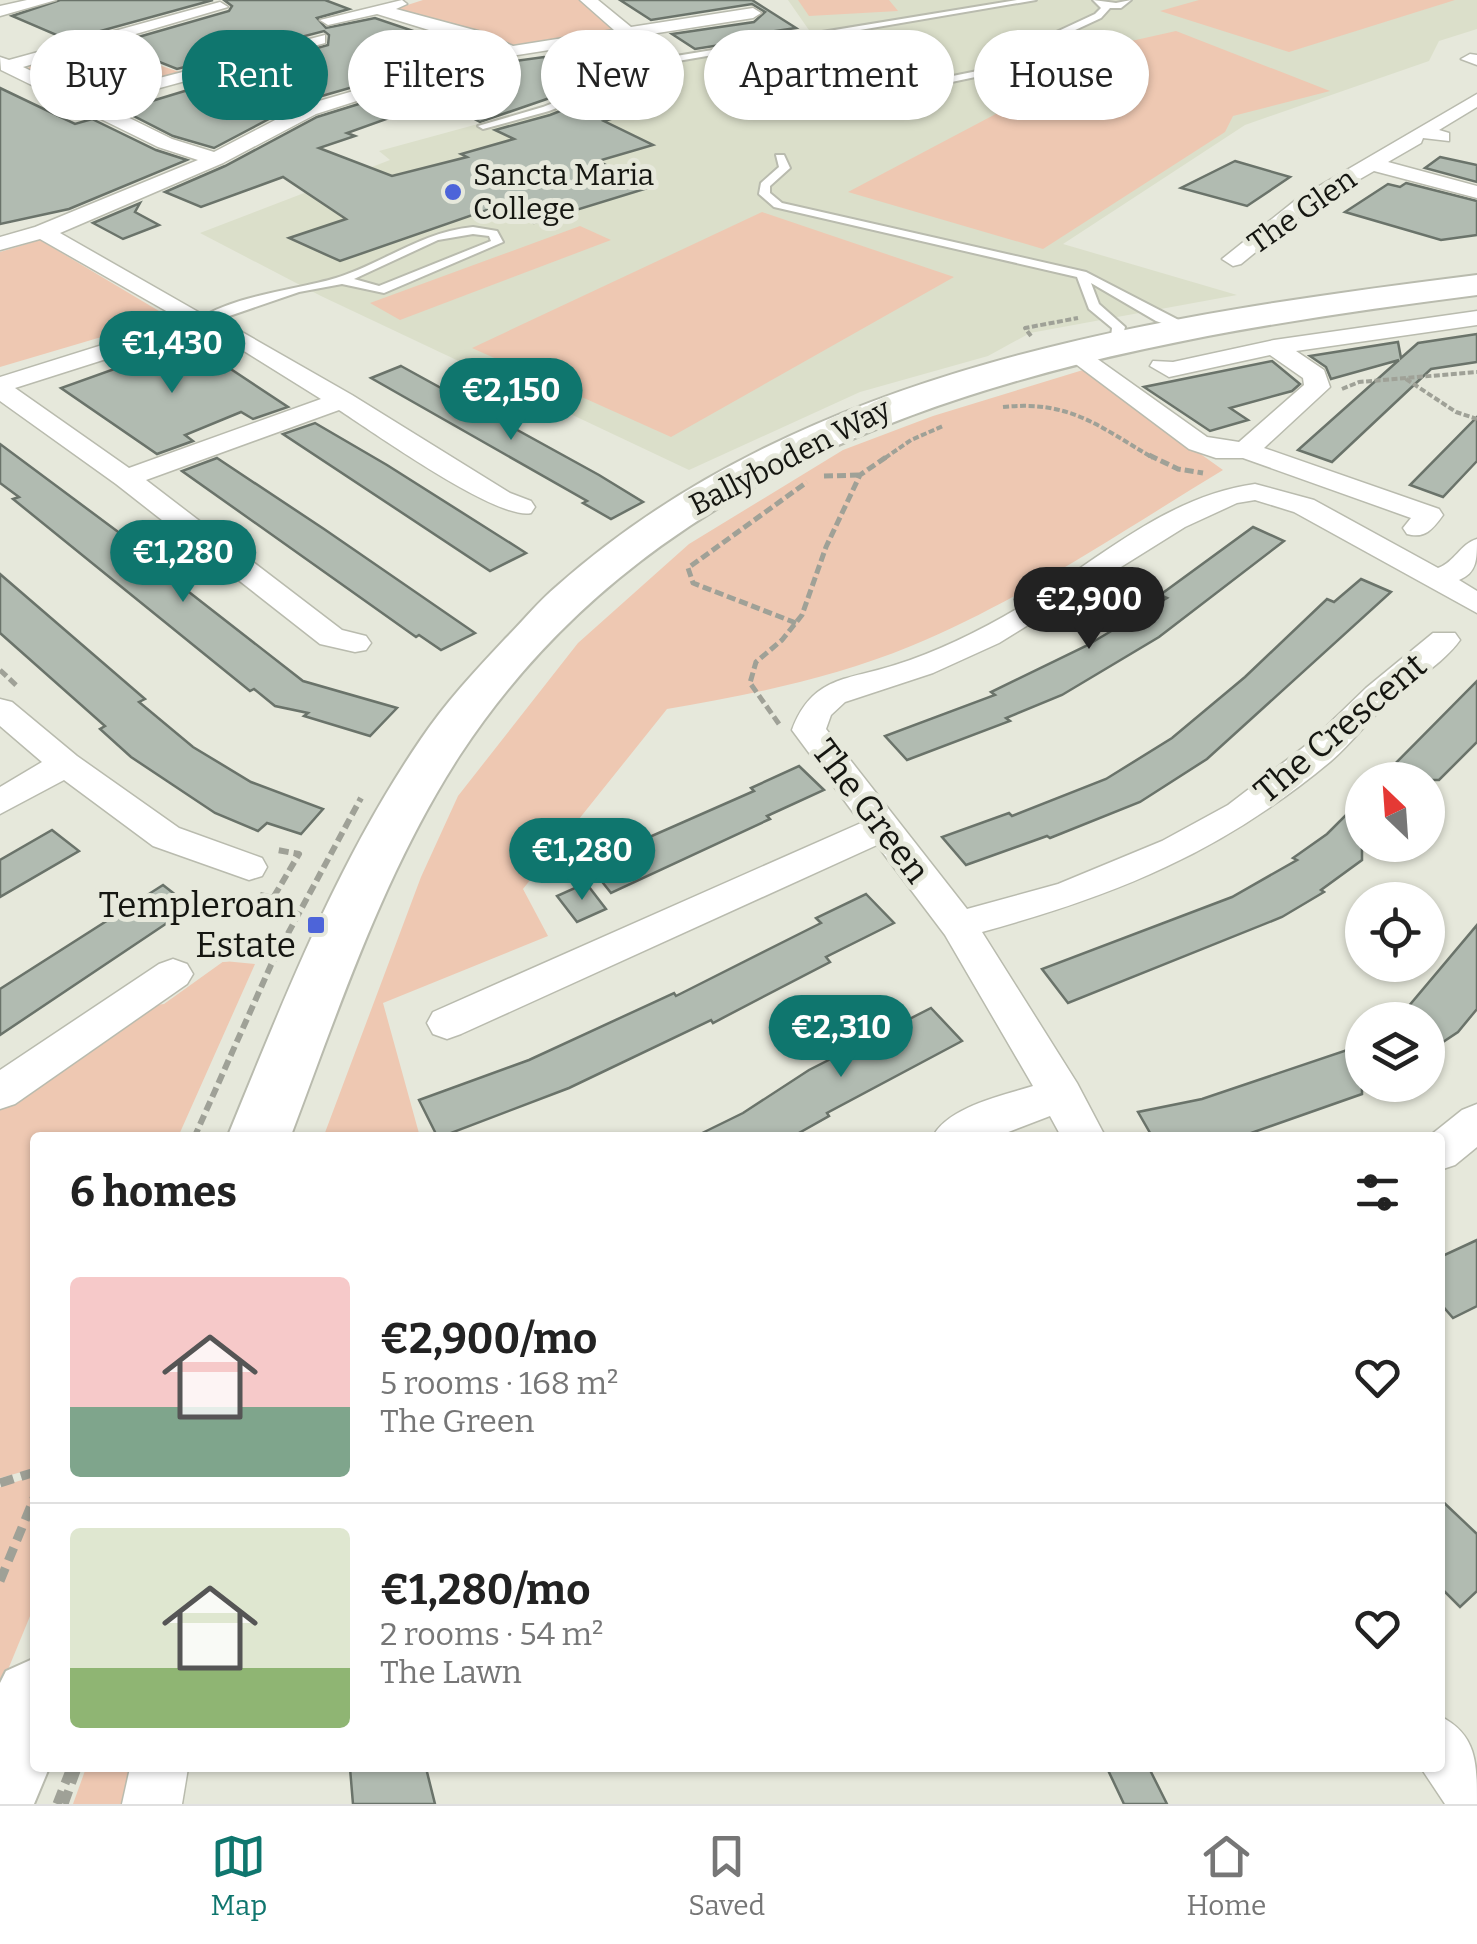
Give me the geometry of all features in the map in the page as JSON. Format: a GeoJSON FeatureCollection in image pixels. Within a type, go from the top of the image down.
{"type":"FeatureCollection","features":[{"type":"Feature","properties":{"kind":"main road","name":"Ballyboden Way"},"geometry":{"type":"LineString","coordinates":[[260,1132],[359,886],[400,811],[474,700],[523,642],[640,540],[737,477],[847,422],[995,371],[1076,333],[1192,329],[1477,285]]}},
{"type":"Feature","properties":{"kind":"main road"},"geometry":{"type":"LineString","coordinates":[[0,1782],[30,1712]]}},
{"type":"Feature","properties":{"kind":"street"},"geometry":{"type":"LineString","coordinates":[[0,12],[48,0]]}},
{"type":"Feature","properties":{"kind":"street"},"geometry":{"type":"LineString","coordinates":[[328,20],[414,0]]}},
{"type":"Feature","properties":{"kind":"street"},"geometry":{"type":"LineString","coordinates":[[588,0],[624,30]]}},
{"type":"Feature","properties":{"kind":"street"},"geometry":{"type":"LineString","coordinates":[[4,64],[220,7]]}},
{"type":"Feature","properties":{"kind":"street"},"geometry":{"type":"LineString","coordinates":[[377,9],[454,30]]}},
{"type":"Feature","properties":{"kind":"street"},"geometry":{"type":"LineString","coordinates":[[647,30],[753,13]]}},
{"type":"Feature","properties":{"kind":"street"},"geometry":{"type":"LineString","coordinates":[[4,64],[30,77]]}},
{"type":"Feature","properties":{"kind":"street"},"geometry":{"type":"LineString","coordinates":[[0,244],[43,232],[216,159],[308,110],[348,99]]}},
{"type":"Feature","properties":{"kind":"street"},"geometry":{"type":"LineString","coordinates":[[1442,137],[1423,132],[1477,99]]}},
{"type":"Feature","properties":{"kind":"street"},"geometry":{"type":"LineString","coordinates":[[1448,117],[1477,124]]}},
{"type":"Feature","properties":{"kind":"street"},"geometry":{"type":"LineString","coordinates":[[119,120],[165,143],[216,159]]}},
{"type":"Feature","properties":{"kind":"street","name":"The Glen"},"geometry":{"type":"LineString","coordinates":[[1233,260],[1304,203],[1414,139]]}},
{"type":"Feature","properties":{"kind":"street","name":"The Glen"},"geometry":{"type":"LineString","coordinates":[[1372,164],[1477,192]]}},
{"type":"Feature","properties":{"kind":"street"},"geometry":{"type":"LineString","coordinates":[[43,232],[202,321]]}},
{"type":"Feature","properties":{"kind":"street"},"geometry":{"type":"LineString","coordinates":[[1162,366],[1168,370],[1274,347],[1477,318]]}},
{"type":"Feature","properties":{"kind":"street"},"geometry":{"type":"LineString","coordinates":[[0,387],[202,321]]}},
{"type":"Feature","properties":{"kind":"street"},"geometry":{"type":"LineString","coordinates":[[228,331],[500,499],[521,507]]}},
{"type":"Feature","properties":{"kind":"street"},"geometry":{"type":"LineString","coordinates":[[1076,333],[1198,443],[1216,450],[1246,450],[1429,515],[1416,528]]}},
{"type":"Feature","properties":{"kind":"street"},"geometry":{"type":"LineString","coordinates":[[1246,450],[1317,387],[1314,375],[1274,347]]}},
{"type":"Feature","properties":{"kind":"street"},"geometry":{"type":"LineString","coordinates":[[0,387],[126,478],[331,637],[354,643]]}},
{"type":"Feature","properties":{"kind":"street"},"geometry":{"type":"LineString","coordinates":[[126,478],[343,400]]}},
{"type":"Feature","properties":{"kind":"street","name":"The Green"},"geometry":{"type":"LineString","coordinates":[[1082,1132],[958,925],[809,730],[813,710],[826,696],[908,671],[965,648],[1036,610],[1224,496],[1254,492],[1290,498],[1477,604]]}},
{"type":"Feature","properties":{"kind":"street"},"geometry":{"type":"LineString","coordinates":[[1434,579],[1459,570],[1477,548]]}},
{"type":"Feature","properties":{"kind":"street","name":"The Crescent"},"geometry":{"type":"LineString","coordinates":[[958,925],[1069,895],[1175,850],[1240,813],[1321,751],[1376,695],[1444,640]]}},
{"type":"Feature","properties":{"kind":"street"},"geometry":{"type":"LineString","coordinates":[[0,708],[65,764],[166,838],[249,867]]}},
{"type":"Feature","properties":{"kind":"street"},"geometry":{"type":"LineString","coordinates":[[0,802],[65,764]]}},
{"type":"Feature","properties":{"kind":"street"},"geometry":{"type":"LineString","coordinates":[[447,1023],[882,828]]}},
{"type":"Feature","properties":{"kind":"street"},"geometry":{"type":"LineString","coordinates":[[0,1092],[173,974]]}},
{"type":"Feature","properties":{"kind":"street"},"geometry":{"type":"LineString","coordinates":[[965,1132],[1001,1113],[1062,1095]]}},
{"type":"Feature","properties":{"kind":"street"},"geometry":{"type":"LineString","coordinates":[[1445,1148],[1477,1122]]}},
{"type":"Feature","properties":{"kind":"street"},"geometry":{"type":"LineString","coordinates":[[1445,1752],[1477,1800]]}},
{"type":"Feature","properties":{"kind":"street"},"geometry":{"type":"LineString","coordinates":[[152,1804],[158,1772]]}},
{"type":"Feature","properties":{"kind":"lane"},"geometry":{"type":"LineString","coordinates":[[483,126],[546,109],[670,60],[1032,0]]}},
{"type":"Feature","properties":{"kind":"lane"},"geometry":{"type":"LineString","coordinates":[[1100,2],[1118,6],[1128,0]]}},
{"type":"Feature","properties":{"kind":"lane"},"geometry":{"type":"LineString","coordinates":[[954,78],[1020,64],[1055,36],[1098,16],[1106,8],[1100,2]]}},
{"type":"Feature","properties":{"kind":"lane"},"geometry":{"type":"LineString","coordinates":[[780,157],[785,168],[764,185],[764,194],[778,205],[1082,274],[1157,320],[1192,329]]}},
{"type":"Feature","properties":{"kind":"lane"},"geometry":{"type":"LineString","coordinates":[[202,321],[299,288],[342,280],[393,254],[438,238],[476,228],[493,233],[497,242],[380,290],[342,280]]}},
{"type":"Feature","properties":{"kind":"lane"},"geometry":{"type":"LineString","coordinates":[[1076,333],[1082,274]]}},
{"type":"Feature","properties":{"kind":"path"},"geometry":{"type":"LineString","coordinates":[[1078,312],[1076,333],[1076,333],[1026,328],[1076,320],[1078,312]]}},
{"type":"Feature","properties":{"kind":"path"},"geometry":{"type":"LineString","coordinates":[[1316,382],[1346,390],[1358,382],[1477,372]]}},
{"type":"Feature","properties":{"kind":"path"},"geometry":{"type":"LineString","coordinates":[[1402,377],[1426,390],[1440,406],[1477,418]]}},
{"type":"Feature","properties":{"kind":"path"},"geometry":{"type":"LineString","coordinates":[[994,410],[1042,402],[1073,411],[1190,472],[1215,473]]}},
{"type":"Feature","properties":{"kind":"path"},"geometry":{"type":"LineString","coordinates":[[796,622],[693,583],[688,568],[807,482],[828,474],[860,474],[912,440],[944,425]]}},
{"type":"Feature","properties":{"kind":"path"},"geometry":{"type":"LineString","coordinates":[[784,732],[750,683],[756,662],[796,622],[860,474]]}},
{"type":"Feature","properties":{"kind":"path"},"geometry":{"type":"LineString","coordinates":[[196,1132],[245,1014],[300,901],[363,794]]}},
{"type":"Feature","properties":{"kind":"path"},"geometry":{"type":"LineString","coordinates":[[0,1483],[30,1474]]}},
{"type":"Feature","properties":{"kind":"path"},"geometry":{"type":"LineString","coordinates":[[0,1581],[30,1508]]}},
{"type":"Feature","properties":{"kind":"path"},"geometry":{"type":"LineString","coordinates":[[60,1804],[72,1772]]}},
{"type":"Feature","properties":{"kind":"shaded area"},"geometry":{"type":"Polygon","coordinates":[[[423,0],[582,0],[615,30],[541,30],[541,42],[521,45],[521,30],[462,30],[395,9],[423,0]]]}},
{"type":"Feature","properties":{"kind":"shaded area","name":"Sancta Maria College"},"geometry":{"type":"Polygon","coordinates":[[[788,0],[1477,0],[1477,29],[1439,41],[1429,61],[1245,125],[1063,244],[1237,295],[1030,333],[988,356],[860,392],[689,470],[321,296],[200,233],[390,160],[379,151],[493,120],[521,120],[521,112],[541,107],[541,120],[684,120],[684,54],[704,51],[704,120],[954,120],[954,30],[809,30],[788,0]]]}},
{"type":"Feature","properties":{"kind":"shaded area"},"geometry":{"type":"Polygon","coordinates":[[[798,0],[889,0],[898,11],[809,16],[798,0]]]}},
{"type":"Feature","properties":{"kind":"shaded area"},"geometry":{"type":"Polygon","coordinates":[[[1199,0],[1455,0],[1289,52],[1160,11],[1199,0]]]}},
{"type":"Feature","properties":{"kind":"shaded area"},"geometry":{"type":"Polygon","coordinates":[[[1176,31],[1330,91],[1233,116],[1225,132],[1043,249],[848,192],[984,120],[1149,120],[1149,37],[1176,31]]]}},
{"type":"Feature","properties":{"kind":"shaded area"},"geometry":{"type":"Polygon","coordinates":[[[162,66],[182,73],[162,80],[162,66]]]}},
{"type":"Feature","properties":{"kind":"shaded area"},"geometry":{"type":"Polygon","coordinates":[[[762,212],[954,277],[671,437],[472,348],[762,212]]]}},
{"type":"Feature","properties":{"kind":"shaded area"},"geometry":{"type":"Polygon","coordinates":[[[580,226],[611,240],[400,320],[370,303],[580,226]]]}},
{"type":"Feature","properties":{"kind":"shaded area"},"geometry":{"type":"Polygon","coordinates":[[[40,240],[169,317],[0,367],[0,252],[40,240]]]}},
{"type":"Feature","properties":{"kind":"shaded area"},"geometry":{"type":"Polygon","coordinates":[[[1083,370],[1223,470],[1031,587],[911,646],[791,684],[667,709],[523,889],[548,936],[383,1003],[419,1132],[325,1132],[421,877],[458,796],[578,643],[689,544],[843,450],[933,416],[1083,370]]]}},
{"type":"Feature","properties":{"kind":"shaded area"},"geometry":{"type":"Polygon","coordinates":[[[224,961],[255,964],[180,1132],[30,1132],[30,1470],[0,1478],[0,1106],[147,1006],[164,1004],[224,961]]]}},
{"type":"Feature","properties":{"kind":"shaded area"},"geometry":{"type":"Polygon","coordinates":[[[30,1477],[30,1616],[0,1689],[0,1487],[30,1477]]]}},
{"type":"Feature","properties":{"kind":"shaded area"},"geometry":{"type":"Polygon","coordinates":[[[85,1772],[148,1772],[147,1804],[73,1804],[85,1772]]]}},
{"type":"Feature","properties":{"kind":"building"},"geometry":{"type":"Polygon","coordinates":[[[60,0],[213,0],[104,30],[45,30],[12,16],[60,0]]]}},
{"type":"Feature","properties":{"kind":"building"},"geometry":{"type":"Polygon","coordinates":[[[224,0],[325,0],[349,9],[317,18],[326,28],[375,18],[410,30],[348,30],[348,88],[328,94],[328,30],[182,30],[182,68],[162,63],[162,30],[229,11],[232,6],[224,0]]]}},
{"type":"Feature","properties":{"kind":"building"},"geometry":{"type":"Polygon","coordinates":[[[620,0],[752,0],[796,28],[704,30],[704,48],[695,49],[684,42],[684,32],[754,22],[765,12],[752,4],[651,20],[620,0]]]}},
{"type":"Feature","properties":{"kind":"building","name":"Sancta Maria College"},"geometry":{"type":"Polygon","coordinates":[[[541,57],[541,101],[521,108],[521,60],[541,57]]]}},
{"type":"Feature","properties":{"kind":"building"},"geometry":{"type":"Polygon","coordinates":[[[0,88],[30,102],[30,120],[67,120],[75,124],[94,120],[156,150],[187,160],[69,209],[0,224],[0,88]]]}},
{"type":"Feature","properties":{"kind":"building"},"geometry":{"type":"Polygon","coordinates":[[[182,92],[182,120],[267,120],[214,148],[173,136],[142,120],[162,120],[162,98],[182,92]]]}},
{"type":"Feature","properties":{"kind":"building","name":"Sancta Maria College"},"geometry":{"type":"Polygon","coordinates":[[[348,107],[348,120],[383,120],[347,133],[355,136],[319,148],[392,176],[467,157],[461,154],[514,139],[495,130],[541,117],[607,120],[604,121],[653,145],[598,161],[651,187],[534,223],[501,205],[340,261],[289,238],[346,219],[283,177],[201,207],[165,192],[225,166],[311,120],[328,120],[328,114],[348,107]]]}},
{"type":"Feature","properties":{"kind":"building"},"geometry":{"type":"Polygon","coordinates":[[[1440,157],[1477,165],[1477,182],[1425,168],[1440,157]]]}},
{"type":"Feature","properties":{"kind":"building"},"geometry":{"type":"Polygon","coordinates":[[[1235,161],[1290,177],[1247,206],[1181,188],[1235,161]]]}},
{"type":"Feature","properties":{"kind":"building"},"geometry":{"type":"Polygon","coordinates":[[[1406,183],[1477,201],[1477,235],[1441,240],[1345,212],[1388,184],[1400,187],[1406,183]]]}},
{"type":"Feature","properties":{"kind":"building"},"geometry":{"type":"Polygon","coordinates":[[[140,203],[135,212],[159,225],[123,239],[93,223],[140,203]]]}},
{"type":"Feature","properties":{"kind":"building"},"geometry":{"type":"Polygon","coordinates":[[[1477,334],[1477,362],[1431,369],[1332,462],[1298,450],[1399,360],[1331,379],[1326,367],[1310,356],[1398,342],[1401,358],[1418,343],[1477,334]]]}},
{"type":"Feature","properties":{"kind":"building"},"geometry":{"type":"Polygon","coordinates":[[[190,342],[288,407],[253,419],[241,412],[185,435],[193,441],[157,454],[61,388],[190,342]]]}},
{"type":"Feature","properties":{"kind":"building"},"geometry":{"type":"Polygon","coordinates":[[[1272,361],[1300,384],[1292,391],[1230,408],[1248,420],[1210,431],[1144,387],[1272,361]]]}},
{"type":"Feature","properties":{"kind":"building"},"geometry":{"type":"Polygon","coordinates":[[[401,366],[643,502],[611,519],[583,503],[587,501],[371,378],[401,366]]]}},
{"type":"Feature","properties":{"kind":"building"},"geometry":{"type":"Polygon","coordinates":[[[1477,417],[1477,461],[1443,497],[1410,485],[1477,417]]]}},
{"type":"Feature","properties":{"kind":"building"},"geometry":{"type":"Polygon","coordinates":[[[315,423],[526,553],[490,571],[283,434],[315,423]]]}},
{"type":"Feature","properties":{"kind":"building"},"geometry":{"type":"Polygon","coordinates":[[[0,444],[125,537],[121,539],[303,681],[397,708],[370,736],[304,716],[308,713],[275,706],[254,689],[250,691],[13,499],[19,497],[0,483],[0,444]]]}},
{"type":"Feature","properties":{"kind":"building"},"geometry":{"type":"Polygon","coordinates":[[[217,458],[475,633],[441,650],[419,635],[416,637],[182,471],[217,458]]]}},
{"type":"Feature","properties":{"kind":"building"},"geometry":{"type":"Polygon","coordinates":[[[1253,527],[1284,541],[1159,637],[1062,695],[1006,718],[1010,721],[907,760],[885,736],[995,695],[991,692],[1086,646],[1167,598],[1160,595],[1253,527]]]}},
{"type":"Feature","properties":{"kind":"building"},"geometry":{"type":"Polygon","coordinates":[[[0,574],[145,699],[139,702],[193,747],[251,782],[323,809],[301,834],[267,823],[258,831],[215,813],[131,757],[100,729],[105,726],[0,633],[0,574]]]}},
{"type":"Feature","properties":{"kind":"building"},"geometry":{"type":"Polygon","coordinates":[[[1361,579],[1391,592],[1207,759],[1140,802],[1050,838],[966,865],[942,837],[1009,813],[1012,816],[1106,779],[1172,738],[1245,677],[1327,599],[1334,602],[1361,579]]]}},
{"type":"Feature","properties":{"kind":"building"},"geometry":{"type":"Polygon","coordinates":[[[1477,681],[1477,742],[1445,774],[1445,762],[1397,762],[1477,681]]]}},
{"type":"Feature","properties":{"kind":"building"},"geometry":{"type":"Polygon","coordinates":[[[799,766],[824,790],[611,893],[588,864],[754,791],[751,788],[799,766]]]}},
{"type":"Feature","properties":{"kind":"building"},"geometry":{"type":"Polygon","coordinates":[[[1345,816],[1345,862],[1359,862],[1321,890],[1324,892],[1282,917],[1068,1003],[1042,969],[1232,897],[1297,860],[1293,858],[1345,816]]]}},
{"type":"Feature","properties":{"kind":"building"},"geometry":{"type":"Polygon","coordinates":[[[52,830],[79,851],[0,897],[0,860],[52,830]]]}},
{"type":"Feature","properties":{"kind":"building"},"geometry":{"type":"Polygon","coordinates":[[[586,883],[606,909],[577,922],[557,896],[586,883]]]}},
{"type":"Feature","properties":{"kind":"building"},"geometry":{"type":"Polygon","coordinates":[[[163,885],[191,907],[0,1035],[0,989],[163,885]]]}},
{"type":"Feature","properties":{"kind":"building"},"geometry":{"type":"Polygon","coordinates":[[[866,894],[894,923],[826,957],[830,962],[713,1023],[711,1020],[569,1088],[454,1132],[435,1132],[419,1100],[529,1060],[674,993],[676,996],[821,923],[816,918],[866,894]]]}},
{"type":"Feature","properties":{"kind":"building"},"geometry":{"type":"Polygon","coordinates":[[[1477,925],[1477,1009],[1445,1041],[1445,1002],[1412,1002],[1429,982],[1445,982],[1445,963],[1477,925]]]}},
{"type":"Feature","properties":{"kind":"building"},"geometry":{"type":"Polygon","coordinates":[[[931,1008],[962,1041],[827,1113],[829,1116],[801,1132],[704,1132],[743,1113],[809,1070],[931,1008]]]}},
{"type":"Feature","properties":{"kind":"building"},"geometry":{"type":"Polygon","coordinates":[[[1345,1051],[1345,1100],[1254,1132],[1150,1132],[1138,1112],[1202,1099],[1345,1051]]]}},
{"type":"Feature","properties":{"kind":"building"},"geometry":{"type":"Polygon","coordinates":[[[1477,1240],[1477,1306],[1453,1318],[1445,1309],[1445,1255],[1477,1240]]]}},
{"type":"Feature","properties":{"kind":"building"},"geometry":{"type":"Polygon","coordinates":[[[1445,1504],[1477,1534],[1477,1591],[1460,1607],[1445,1592],[1445,1504]]]}},
{"type":"Feature","properties":{"kind":"building"},"geometry":{"type":"Polygon","coordinates":[[[350,1772],[427,1772],[435,1804],[353,1804],[350,1772]]]}},
{"type":"Feature","properties":{"kind":"building"},"geometry":{"type":"Polygon","coordinates":[[[1109,1772],[1151,1772],[1167,1804],[1124,1804],[1109,1772]]]}},
{"type":"Feature","properties":{"kind":"place","name":"Sancta Maria College"},"geometry":{"type":"Point","coordinates":[453,192]}},
{"type":"Feature","properties":{"kind":"place","name":"Templeroan Estate"},"geometry":{"type":"Point","coordinates":[316,925]}}]}
